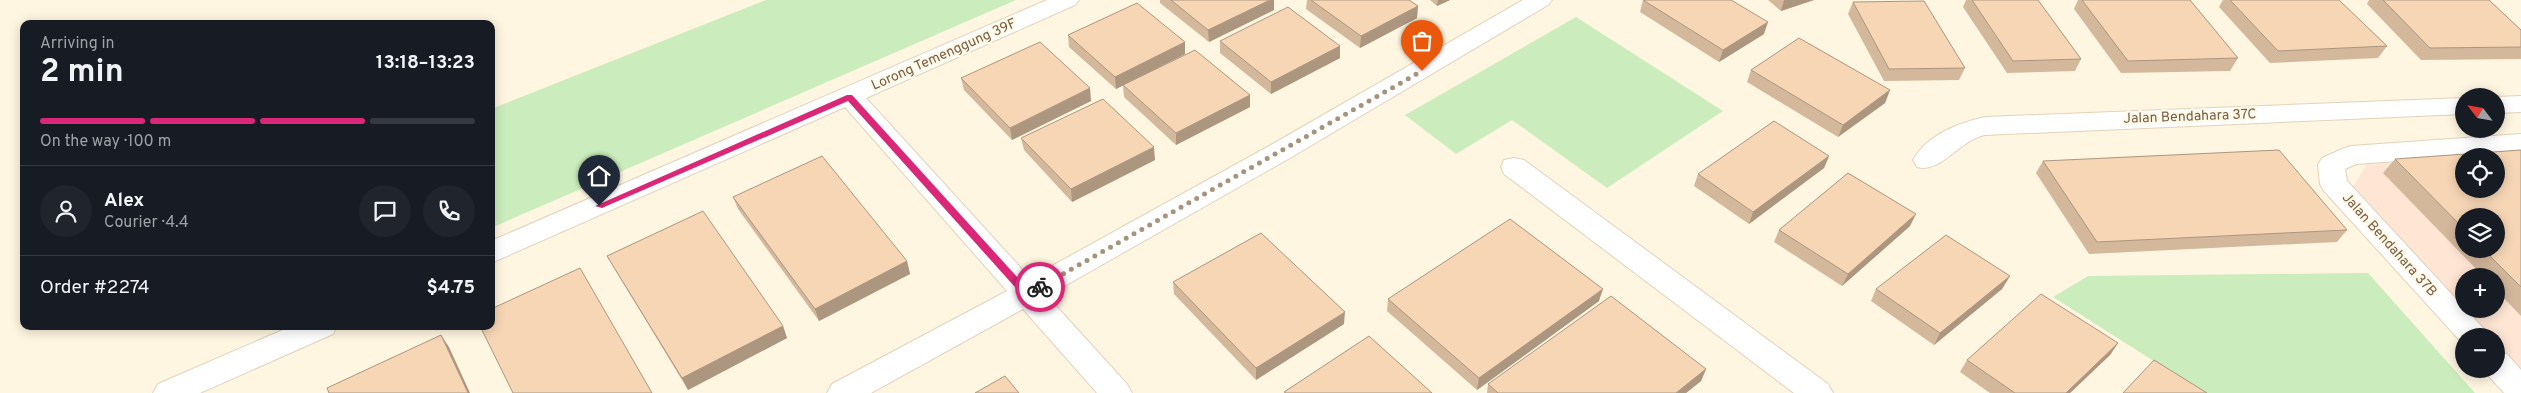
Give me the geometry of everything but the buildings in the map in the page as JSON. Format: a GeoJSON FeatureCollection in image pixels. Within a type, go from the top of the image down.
{"type":"FeatureCollection","features":[{"type":"Feature","properties":{"kind":"street","name":"Lorong Temenggung 39F"},"geometry":{"type":"LineString","coordinates":[[495,251],[850,97],[1067,0]]}},
{"type":"Feature","properties":{"kind":"street"},"geometry":{"type":"LineString","coordinates":[[843,393],[1026,294],[1422,71],[1540,0]]}},
{"type":"Feature","properties":{"kind":"street"},"geometry":{"type":"LineString","coordinates":[[850,97],[1116,393]]}},
{"type":"Feature","properties":{"kind":"street"},"geometry":{"type":"LineString","coordinates":[[2505,105],[2521,104]]}},
{"type":"Feature","properties":{"kind":"street","name":"Jalan Bendahara 37C"},"geometry":{"type":"LineString","coordinates":[[1926,160],[1955,135],[1968,128],[1985,126],[2455,106]]}},
{"type":"Feature","properties":{"kind":"street","name":"Jalan Bendahara 37B"},"geometry":{"type":"LineString","coordinates":[[2465,328],[2334,184],[2330,165],[2351,155],[2517,146]]}},
{"type":"Feature","properties":{"kind":"street"},"geometry":{"type":"LineString","coordinates":[[1514,167],[1817,393]]}},
{"type":"Feature","properties":{"kind":"street"},"geometry":{"type":"LineString","coordinates":[[169,393],[313,330]]}},
{"type":"Feature","properties":{"kind":"street"},"geometry":{"type":"LineString","coordinates":[[2505,373],[2521,391]]}},
{"type":"Feature","properties":{"kind":"shaded area"},"geometry":{"type":"Polygon","coordinates":[[[2521,156],[2521,371],[2505,353],[2505,328],[2483,328],[2473,318],[2505,318],[2505,268],[2455,268],[2455,298],[2353,187],[2367,164],[2455,159],[2455,198],[2505,198],[2505,177],[2521,156]]]}},
{"type":"Feature","properties":{"kind":"green space"},"geometry":{"type":"Polygon","coordinates":[[[766,0],[1016,0],[495,226],[495,107],[766,0]]]}},
{"type":"Feature","properties":{"kind":"green space"},"geometry":{"type":"Polygon","coordinates":[[[1576,17],[1723,111],[1607,188],[1512,120],[1456,154],[1405,115],[1576,17]]]}},
{"type":"Feature","properties":{"kind":"green space"},"geometry":{"type":"Polygon","coordinates":[[[2368,273],[2455,371],[2455,378],[2462,378],[2475,393],[2204,393],[2053,297],[2088,276],[2368,273]]]}},
{"type":"Feature","properties":{"kind":"way so far"},"geometry":{"type":"LineString","coordinates":[[1040,287],[1422,71]]}},
{"type":"Feature","properties":{"kind":"route"},"geometry":{"type":"LineString","coordinates":[[599,206],[850,97],[1026,294],[1040,287]]}}]}
